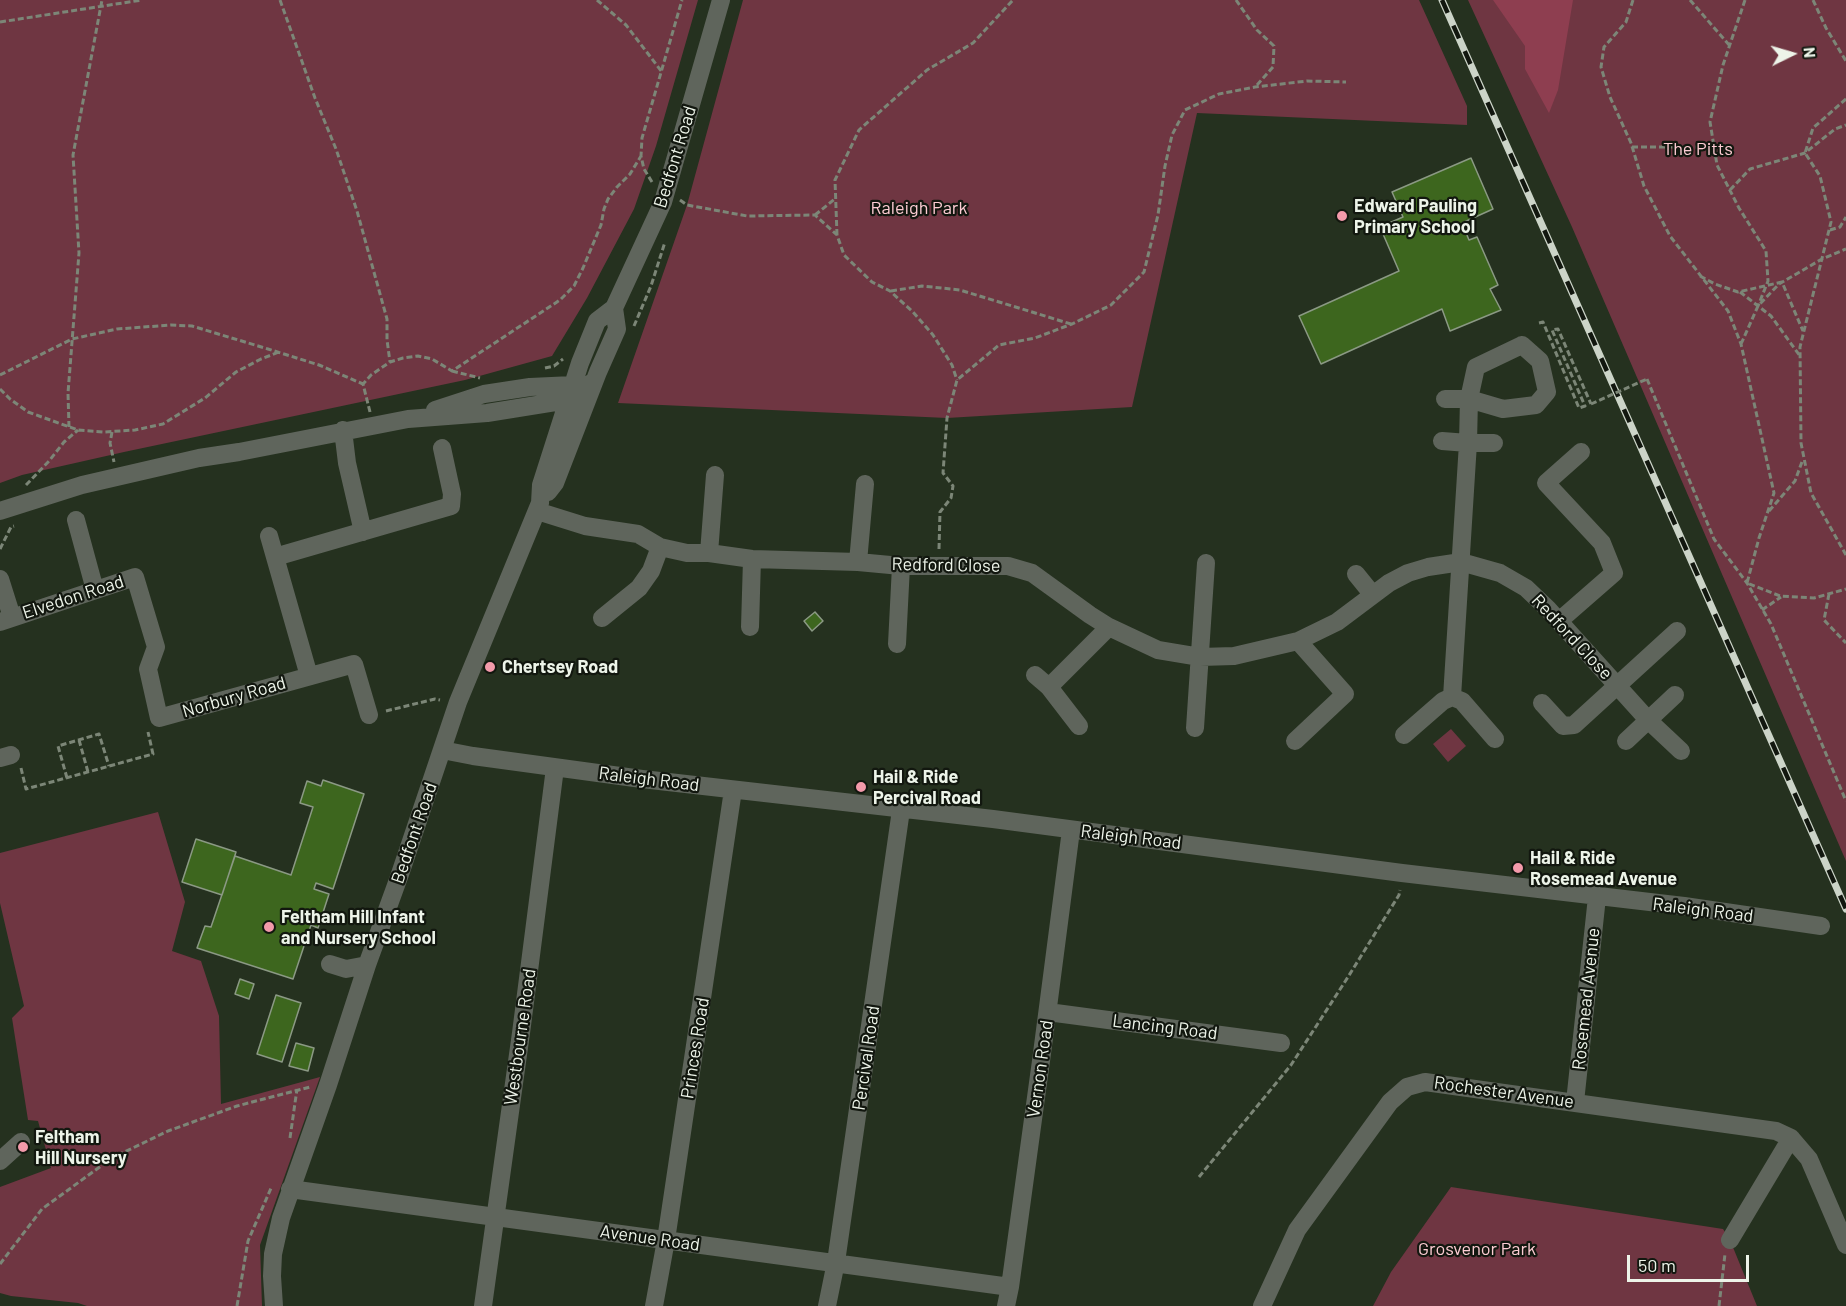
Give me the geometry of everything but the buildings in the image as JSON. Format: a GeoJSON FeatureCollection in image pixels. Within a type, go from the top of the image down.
{"type":"FeatureCollection","features":[{"type":"Feature","properties":{"kind":"street","name":"Bedfont Road"},"geometry":{"type":"LineString","coordinates":[[274,1306],[272,1276],[274,1247],[281,1218],[283,1185],[328,1085],[458,702],[538,507],[541,485],[575,397],[597,321],[614,308],[663,202],[721,0]]}},
{"type":"Feature","properties":{"kind":"street","name":"Bedfont Road"},"geometry":{"type":"LineString","coordinates":[[575,397],[594,381],[617,329],[614,308]]}},
{"type":"Feature","properties":{"kind":"street"},"geometry":{"type":"LineString","coordinates":[[0,511],[23,502],[118,476],[408,418],[484,394],[530,387],[575,397]]}},
{"type":"Feature","properties":{"kind":"street"},"geometry":{"type":"LineString","coordinates":[[1445,399],[1469,399],[1452,697]]}},
{"type":"Feature","properties":{"kind":"street"},"geometry":{"type":"LineString","coordinates":[[343,430],[347,463],[363,532]]}},
{"type":"Feature","properties":{"kind":"street"},"geometry":{"type":"LineString","coordinates":[[1442,441],[1494,443]]}},
{"type":"Feature","properties":{"kind":"street"},"geometry":{"type":"LineString","coordinates":[[275,557],[451,506],[452,494],[442,448]]}},
{"type":"Feature","properties":{"kind":"street"},"geometry":{"type":"LineString","coordinates":[[1559,621],[1614,573],[1602,543],[1546,483],[1581,452]]}},
{"type":"Feature","properties":{"kind":"street"},"geometry":{"type":"LineString","coordinates":[[710,553],[715,475]]}},
{"type":"Feature","properties":{"kind":"street"},"geometry":{"type":"LineString","coordinates":[[858,562],[865,484]]}},
{"type":"Feature","properties":{"kind":"street","name":"Redford Close"},"geometry":{"type":"LineString","coordinates":[[538,507],[585,526],[638,534],[660,547],[687,553],[710,553],[752,559],[858,562],[901,566],[1008,566],[1038,569],[1053,587],[1109,627],[1158,650],[1200,657],[1234,656],[1298,641],[1337,622],[1389,583],[1408,573],[1428,567],[1461,562],[1500,573],[1526,588],[1559,621],[1649,721],[1681,751]]}},
{"type":"Feature","properties":{"kind":"street"},"geometry":{"type":"LineString","coordinates":[[76,520],[95,590]]}},
{"type":"Feature","properties":{"kind":"street","name":"Norbury Road"},"geometry":{"type":"LineString","coordinates":[[269,536],[309,676]]}},
{"type":"Feature","properties":{"kind":"street"},"geometry":{"type":"LineString","coordinates":[[603,618],[639,588],[651,571],[660,547]]}},
{"type":"Feature","properties":{"kind":"street"},"geometry":{"type":"LineString","coordinates":[[750,627],[752,559]]}},
{"type":"Feature","properties":{"kind":"street"},"geometry":{"type":"LineString","coordinates":[[1195,728],[1206,563]]}},
{"type":"Feature","properties":{"kind":"street"},"geometry":{"type":"LineString","coordinates":[[897,644],[901,566]]}},
{"type":"Feature","properties":{"kind":"street"},"geometry":{"type":"LineString","coordinates":[[1356,574],[1373,595]]}},
{"type":"Feature","properties":{"kind":"street","name":"Elvedon Road"},"geometry":{"type":"LineString","coordinates":[[0,579],[6,620],[135,577],[156,647],[148,669],[159,718]]}},
{"type":"Feature","properties":{"kind":"street"},"geometry":{"type":"LineString","coordinates":[[1049,687],[1109,627]]}},
{"type":"Feature","properties":{"kind":"street","name":"Redford Close"},"geometry":{"type":"LineString","coordinates":[[1542,703],[1563,726],[1574,725],[1677,631]]}},
{"type":"Feature","properties":{"kind":"street"},"geometry":{"type":"LineString","coordinates":[[1295,741],[1345,694],[1298,641]]}},
{"type":"Feature","properties":{"kind":"street","name":"Norbury Road"},"geometry":{"type":"LineString","coordinates":[[159,718],[354,664],[369,716]]}},
{"type":"Feature","properties":{"kind":"street"},"geometry":{"type":"LineString","coordinates":[[1035,675],[1049,687],[1079,726]]}},
{"type":"Feature","properties":{"kind":"street"},"geometry":{"type":"LineString","coordinates":[[1626,741],[1675,695]]}},
{"type":"Feature","properties":{"kind":"street"},"geometry":{"type":"LineString","coordinates":[[1404,735],[1443,701],[1452,697],[1462,701],[1495,739]]}},
{"type":"Feature","properties":{"kind":"street","name":"Raleigh Road"},"geometry":{"type":"LineString","coordinates":[[442,750],[555,768],[993,819],[1402,873],[1684,906],[1821,926]]}},
{"type":"Feature","properties":{"kind":"street","name":"Westbourne Road"},"geometry":{"type":"LineString","coordinates":[[483,1306],[555,768]]}},
{"type":"Feature","properties":{"kind":"street","name":"Princes Road"},"geometry":{"type":"LineString","coordinates":[[654,1306],[666,1240],[733,790]]}},
{"type":"Feature","properties":{"kind":"street","name":"Percival Road"},"geometry":{"type":"LineString","coordinates":[[826,1306],[836,1263],[901,810]]}},
{"type":"Feature","properties":{"kind":"street","name":"Vernon Road"},"geometry":{"type":"LineString","coordinates":[[1006,1306],[1048,1012],[1071,830]]}},
{"type":"Feature","properties":{"kind":"street","name":"Rosemead Avenue"},"geometry":{"type":"LineString","coordinates":[[1575,1102],[1597,897]]}},
{"type":"Feature","properties":{"kind":"street"},"geometry":{"type":"LineString","coordinates":[[330,964],[346,969],[367,965]]}},
{"type":"Feature","properties":{"kind":"street","name":"Lancing Road"},"geometry":{"type":"LineString","coordinates":[[1048,1012],[1281,1043]]}},
{"type":"Feature","properties":{"kind":"street","name":"Rochester Avenue"},"geometry":{"type":"LineString","coordinates":[[1262,1306],[1297,1230],[1390,1102],[1407,1087],[1425,1082],[1776,1131],[1791,1138]]}},
{"type":"Feature","properties":{"kind":"street"},"geometry":{"type":"LineString","coordinates":[[1730,1240],[1791,1138],[1809,1159],[1846,1245]]}},
{"type":"Feature","properties":{"kind":"street"},"geometry":{"type":"LineString","coordinates":[[0,1161],[21,1142]]}},
{"type":"Feature","properties":{"kind":"street","name":"Avenue Road"},"geometry":{"type":"LineString","coordinates":[[283,1185],[496,1217],[1010,1287]]}},
{"type":"Feature","properties":{"kind":"path"},"geometry":{"type":"LineString","coordinates":[[69,427],[68,393],[79,253],[73,155],[102,0]]}},
{"type":"Feature","properties":{"kind":"path"},"geometry":{"type":"LineString","coordinates":[[0,22],[142,0]]}},
{"type":"Feature","properties":{"kind":"path"},"geometry":{"type":"LineString","coordinates":[[280,0],[347,180],[384,309],[390,362]]}},
{"type":"Feature","properties":{"kind":"path"},"geometry":{"type":"LineString","coordinates":[[597,0],[626,25],[662,72]]}},
{"type":"Feature","properties":{"kind":"path"},"geometry":{"type":"LineString","coordinates":[[655,186],[644,169],[641,156],[642,138],[682,0]]}},
{"type":"Feature","properties":{"kind":"path"},"geometry":{"type":"LineString","coordinates":[[938,566],[940,512],[951,498],[953,486],[943,473],[947,418],[957,381],[952,365],[933,335],[914,312],[890,291],[872,282],[844,255],[837,235],[835,180],[859,130],[927,70],[973,43],[1013,0]]}},
{"type":"Feature","properties":{"kind":"path"},"geometry":{"type":"LineString","coordinates":[[1236,0],[1257,30],[1274,46],[1273,67],[1255,87]]}},
{"type":"Feature","properties":{"kind":"path"},"geometry":{"type":"LineString","coordinates":[[1633,0],[1626,22],[1604,47],[1601,67],[1610,97],[1632,147],[1644,186],[1670,236],[1728,311],[1741,344],[1774,493],[1747,583]]}},
{"type":"Feature","properties":{"kind":"path"},"geometry":{"type":"LineString","coordinates":[[1690,0],[1730,46]]}},
{"type":"Feature","properties":{"kind":"path"},"geometry":{"type":"LineString","coordinates":[[1741,344],[1768,280],[1766,251],[1739,208],[1717,165],[1710,122],[1724,65],[1745,0]]}},
{"type":"Feature","properties":{"kind":"path"},"geometry":{"type":"LineString","coordinates":[[1813,0],[1826,28],[1846,61]]}},
{"type":"Feature","properties":{"kind":"path"},"geometry":{"type":"LineString","coordinates":[[957,381],[999,345],[1035,338],[1110,306],[1144,272],[1158,215],[1172,135],[1185,110],[1219,94],[1255,87],[1307,81],[1346,82]]}},
{"type":"Feature","properties":{"kind":"path"},"geometry":{"type":"LineString","coordinates":[[1805,153],[1813,128],[1846,99]]}},
{"type":"Feature","properties":{"kind":"path"},"geometry":{"type":"LineString","coordinates":[[1730,190],[1750,169],[1805,153],[1835,129],[1846,125]]}},
{"type":"Feature","properties":{"kind":"path"},"geometry":{"type":"LineString","coordinates":[[1632,147],[1714,147]]}},
{"type":"Feature","properties":{"kind":"path"},"geometry":{"type":"LineString","coordinates":[[1805,153],[1820,176],[1831,222],[1800,347],[1801,443],[1811,493],[1846,555]]}},
{"type":"Feature","properties":{"kind":"path"},"geometry":{"type":"LineString","coordinates":[[452,371],[535,318],[560,300],[574,286],[598,233],[608,200],[630,174],[641,156]]}},
{"type":"Feature","properties":{"kind":"path"},"geometry":{"type":"LineString","coordinates":[[687,205],[747,216],[815,215],[836,198]]}},
{"type":"Feature","properties":{"kind":"path"},"geometry":{"type":"LineString","coordinates":[[815,215],[837,235]]}},
{"type":"Feature","properties":{"kind":"path"},"geometry":{"type":"LineString","coordinates":[[1829,230],[1840,227],[1846,217]]}},
{"type":"Feature","properties":{"kind":"path"},"geometry":{"type":"LineString","coordinates":[[1758,306],[1782,282],[1822,259],[1846,249]]}},
{"type":"Feature","properties":{"kind":"path"},"geometry":{"type":"LineString","coordinates":[[1698,274],[1715,284],[1740,292],[1771,316],[1800,356]]}},
{"type":"Feature","properties":{"kind":"path"},"geometry":{"type":"LineString","coordinates":[[1740,292],[1782,282]]}},
{"type":"Feature","properties":{"kind":"path"},"geometry":{"type":"LineString","coordinates":[[1782,282],[1803,333]]}},
{"type":"Feature","properties":{"kind":"path"},"geometry":{"type":"LineString","coordinates":[[890,291],[921,286],[960,290],[1072,324]]}},
{"type":"Feature","properties":{"kind":"path"},"geometry":{"type":"LineString","coordinates":[[1539,323],[1543,322],[1579,408],[1585,406],[1552,330],[1557,329],[1591,404],[1647,379],[1714,539],[1726,558],[1747,583],[1771,624],[1846,801]]}},
{"type":"Feature","properties":{"kind":"path"},"geometry":{"type":"LineString","coordinates":[[0,375],[72,339],[117,329],[171,325],[192,326],[279,352],[319,365],[363,384]]}},
{"type":"Feature","properties":{"kind":"path"},"geometry":{"type":"LineString","coordinates":[[0,389],[28,412],[78,430],[112,432],[135,430],[163,424],[205,398],[236,372],[279,352]]}},
{"type":"Feature","properties":{"kind":"path"},"geometry":{"type":"LineString","coordinates":[[363,384],[371,375],[390,362],[418,356],[432,359],[452,371],[485,378]]}},
{"type":"Feature","properties":{"kind":"path"},"geometry":{"type":"LineString","coordinates":[[363,384],[370,412]]}},
{"type":"Feature","properties":{"kind":"path"},"geometry":{"type":"LineString","coordinates":[[24,487],[64,442],[78,430]]}},
{"type":"Feature","properties":{"kind":"path"},"geometry":{"type":"LineString","coordinates":[[112,432],[110,443],[115,463]]}},
{"type":"Feature","properties":{"kind":"path"},"geometry":{"type":"LineString","coordinates":[[1768,512],[1794,481],[1804,458]]}},
{"type":"Feature","properties":{"kind":"path"},"geometry":{"type":"LineString","coordinates":[[0,549],[10,527]]}},
{"type":"Feature","properties":{"kind":"path"},"geometry":{"type":"LineString","coordinates":[[1747,583],[1783,596],[1814,598],[1846,589]]}},
{"type":"Feature","properties":{"kind":"path"},"geometry":{"type":"LineString","coordinates":[[1829,594],[1824,620],[1846,644]]}},
{"type":"Feature","properties":{"kind":"path"},"geometry":{"type":"LineString","coordinates":[[1762,610],[1783,596]]}},
{"type":"Feature","properties":{"kind":"path"},"geometry":{"type":"LineString","coordinates":[[369,716],[435,699],[458,702]]}},
{"type":"Feature","properties":{"kind":"path"},"geometry":{"type":"LineString","coordinates":[[6,757],[18,756],[26,789],[153,754],[145,721],[159,718]]}},
{"type":"Feature","properties":{"kind":"path"},"geometry":{"type":"LineString","coordinates":[[67,777],[58,746],[99,734],[108,766]]}},
{"type":"Feature","properties":{"kind":"path"},"geometry":{"type":"LineString","coordinates":[[79,740],[88,772]]}},
{"type":"Feature","properties":{"kind":"path"},"geometry":{"type":"LineString","coordinates":[[1199,1177],[1291,1065],[1399,895]]}},
{"type":"Feature","properties":{"kind":"path"},"geometry":{"type":"LineString","coordinates":[[0,1264],[42,1209],[112,1158],[168,1131],[237,1106],[297,1089],[328,1085]]}},
{"type":"Feature","properties":{"kind":"path"},"geometry":{"type":"LineString","coordinates":[[290,1141],[297,1089]]}},
{"type":"Feature","properties":{"kind":"path"},"geometry":{"type":"LineString","coordinates":[[237,1306],[248,1241],[283,1185]]}},
{"type":"Feature","properties":{"kind":"path"},"geometry":{"type":"LineString","coordinates":[[1719,1306],[1726,1246],[1730,1240]]}},
{"type":"Feature","properties":{"kind":"green space"},"geometry":{"type":"Polygon","coordinates":[[[0,0],[698,0],[656,146],[634,209],[587,298],[552,356],[465,380],[124,452],[22,475],[0,483],[0,0]]]}},
{"type":"Feature","properties":{"kind":"green space","name":"Raleigh Park"},"geometry":{"type":"Polygon","coordinates":[[[743,0],[1419,0],[1467,106],[1467,125],[1197,113],[1132,407],[947,418],[618,403],[687,205],[743,0]]]}},
{"type":"Feature","properties":{"kind":"green space","name":"The Pitts"},"geometry":{"type":"Polygon","coordinates":[[[1468,0],[1846,0],[1846,861],[1572,227],[1468,0]]]}},
{"type":"Feature","properties":{"kind":"green space"},"geometry":{"type":"Polygon","coordinates":[[[1451,729],[1466,746],[1448,762],[1433,744],[1451,729]]]}},
{"type":"Feature","properties":{"kind":"green space"},"geometry":{"type":"Polygon","coordinates":[[[158,812],[185,902],[172,951],[201,961],[219,1016],[221,1104],[320,1077],[260,1245],[262,1306],[87,1306],[0,1293],[0,1187],[51,1168],[38,1121],[28,1120],[12,1018],[24,1006],[0,903],[0,853],[158,812]]]}},
{"type":"Feature","properties":{"kind":"green space","name":"Grosvenor Park"},"geometry":{"type":"Polygon","coordinates":[[[1451,1187],[1723,1229],[1730,1240],[1757,1306],[1373,1306],[1391,1272],[1451,1187]]]}},
{"type":"Feature","properties":{"kind":"shaded area"},"geometry":{"type":"Polygon","coordinates":[[[1493,0],[1573,0],[1558,90],[1549,113],[1525,69],[1525,46],[1493,0]]]}},
{"type":"Feature","properties":{"kind":"railway"},"geometry":{"type":"LineString","coordinates":[[1442,0],[1846,909]]}},
{"type":"Feature","properties":{"kind":"place","name":"Edward Pauling Primary School"},"geometry":{"type":"Point","coordinates":[1342,216]}},
{"type":"Feature","properties":{"kind":"place","name":"Chertsey Road"},"geometry":{"type":"Point","coordinates":[490,667]}},
{"type":"Feature","properties":{"kind":"place","name":"Hail & Ride Percival Road"},"geometry":{"type":"Point","coordinates":[861,787]}},
{"type":"Feature","properties":{"kind":"place","name":"Hail & Ride Rosemead Avenue"},"geometry":{"type":"Point","coordinates":[1518,868]}},
{"type":"Feature","properties":{"kind":"place","name":"Feltham Hill Infant and Nursery School"},"geometry":{"type":"Point","coordinates":[269,927]}},
{"type":"Feature","properties":{"kind":"place","name":"Feltham Hill Nursery"},"geometry":{"type":"Point","coordinates":[23,1147]}}]}
